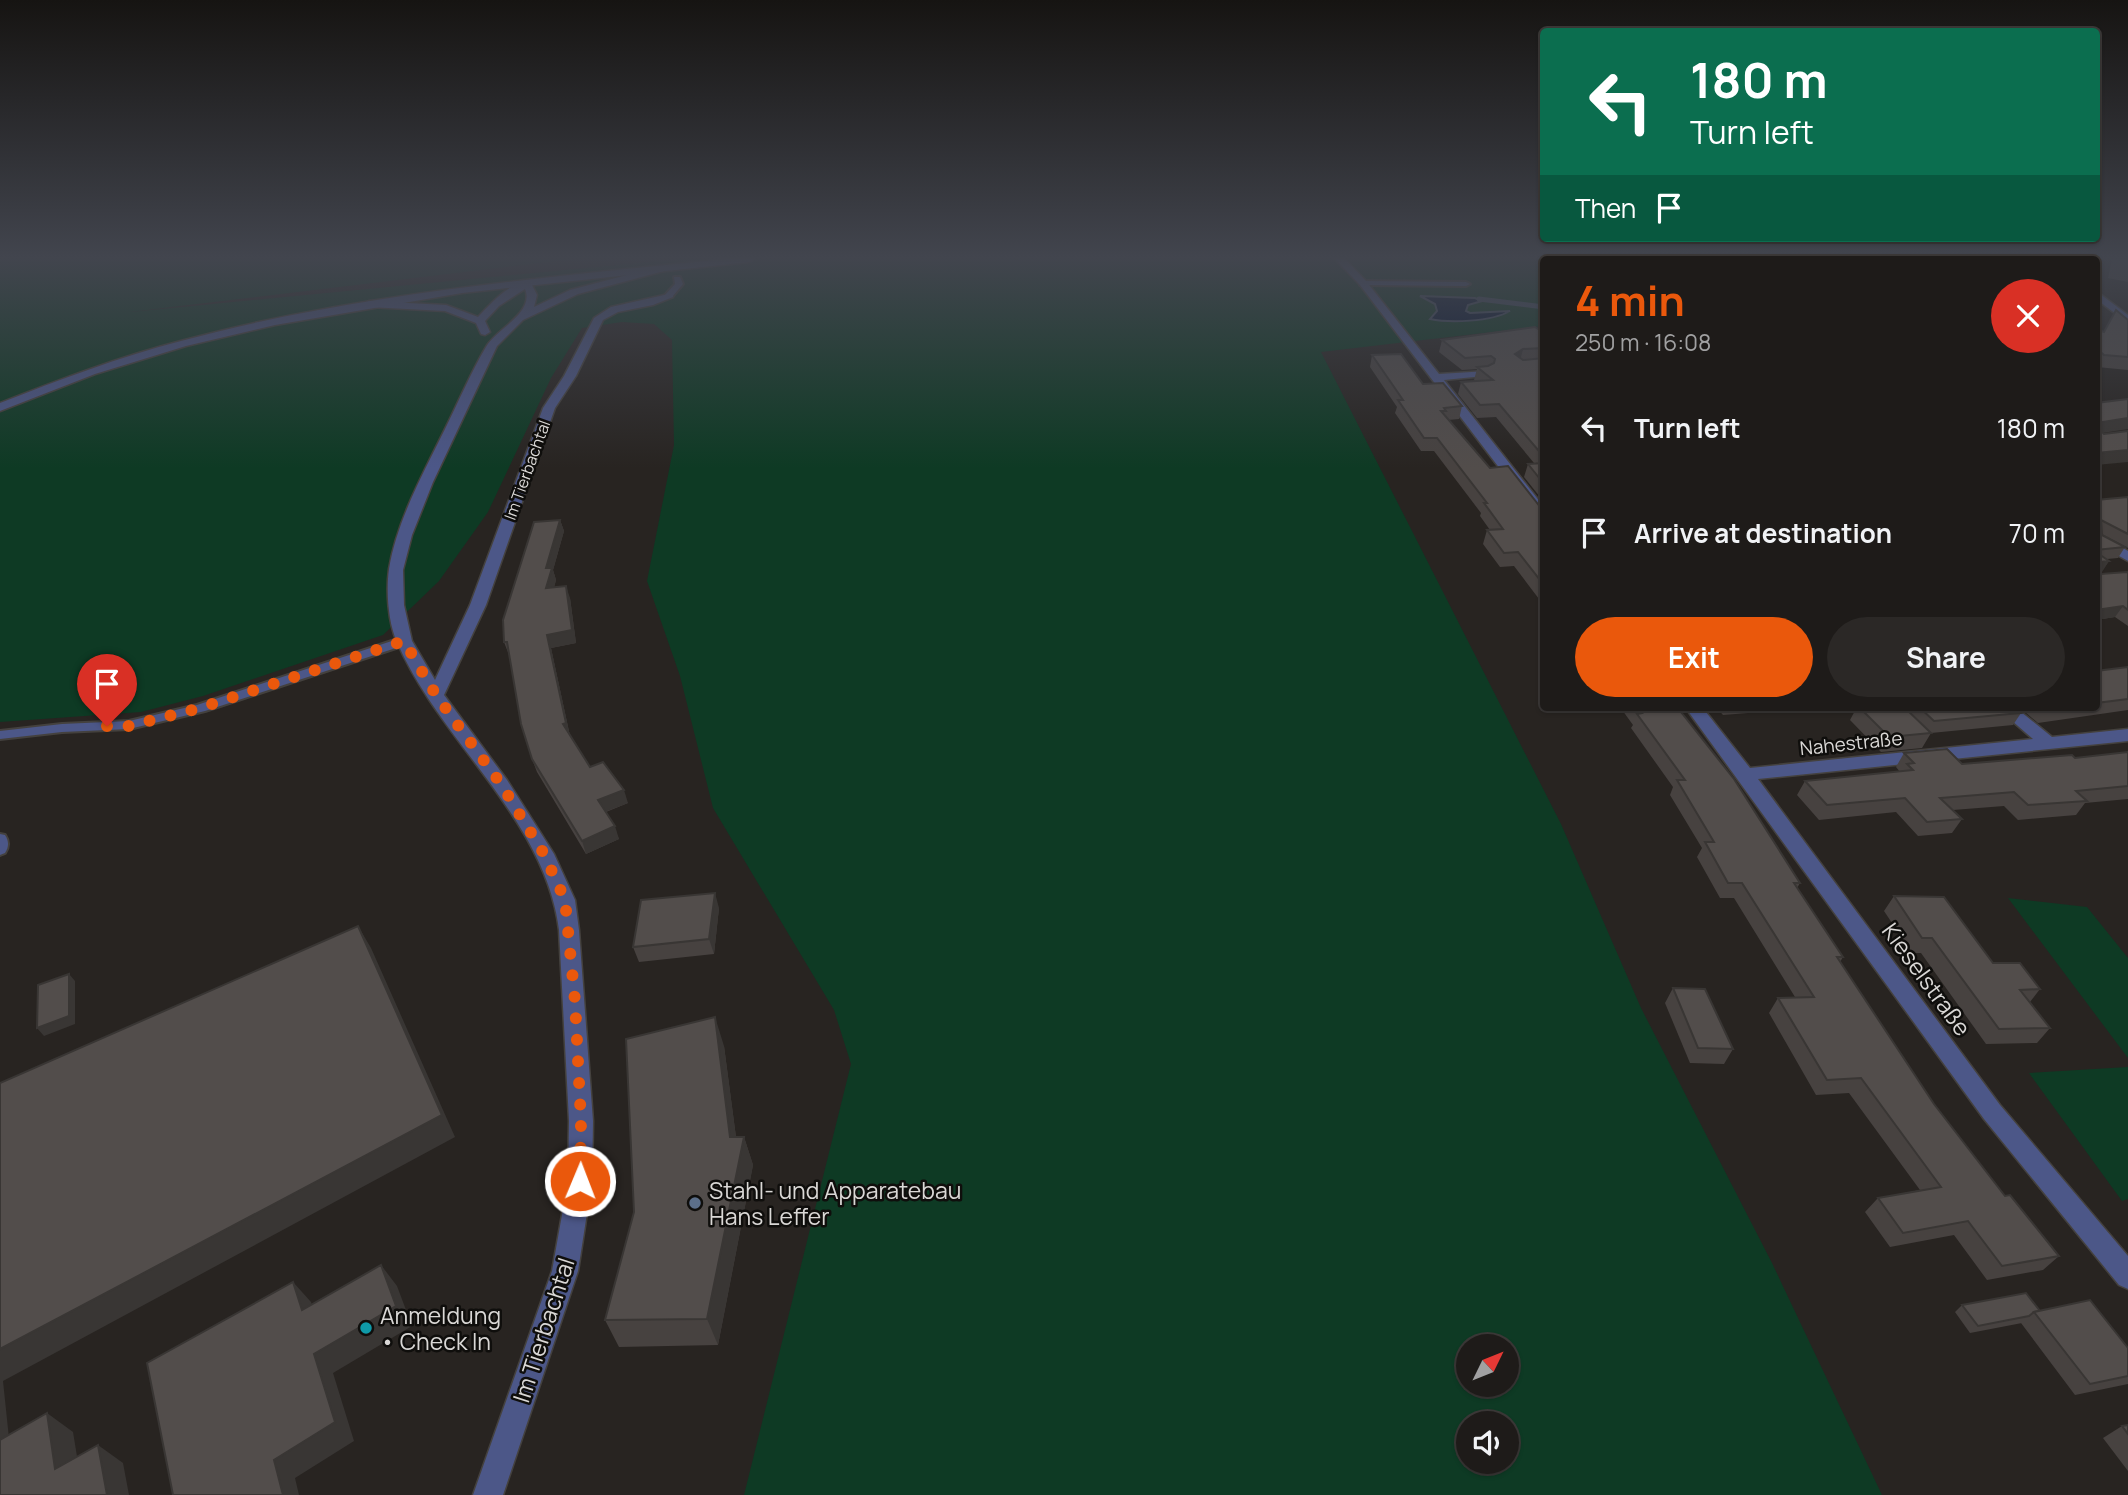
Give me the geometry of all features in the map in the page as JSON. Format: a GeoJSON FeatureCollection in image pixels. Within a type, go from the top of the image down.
{"type":"FeatureCollection","features":[{"type":"Feature","properties":{"kind":"street"},"geometry":{"type":"LineString","coordinates":[[0,407],[69,378],[152,350],[237,329]]}},
{"type":"Feature","properties":{"kind":"street"},"geometry":{"type":"LineString","coordinates":[[484,329],[492,345]]}},
{"type":"Feature","properties":{"kind":"street","name":"Im Tierbachtal"},"geometry":{"type":"LineString","coordinates":[[488,1495],[565,1270],[580,1181],[581,1121],[575,1001],[565,900],[544,854],[501,784],[436,695],[404,641],[396,605],[396,570],[405,535],[426,482],[492,345],[509,329]]}},
{"type":"Feature","properties":{"kind":"street","name":"Im Tierbachtal"},"geometry":{"type":"LineString","coordinates":[[436,695],[478,605],[549,408],[570,376],[594,329]]}},
{"type":"Feature","properties":{"kind":"street"},"geometry":{"type":"LineString","coordinates":[[1397,329],[1434,378],[1538,502]]}},
{"type":"Feature","properties":{"kind":"street"},"geometry":{"type":"LineString","coordinates":[[1434,378],[1484,373]]}},
{"type":"Feature","properties":{"kind":"street"},"geometry":{"type":"LineString","coordinates":[[2100,539],[2128,557]]}},
{"type":"Feature","properties":{"kind":"street","name":"Kieselstraße"},"geometry":{"type":"LineString","coordinates":[[1696,711],[1992,1112],[2128,1276]]}},
{"type":"Feature","properties":{"kind":"street"},"geometry":{"type":"LineString","coordinates":[[2009,711],[2050,744]]}},
{"type":"Feature","properties":{"kind":"street","name":"Nahestraße"},"geometry":{"type":"LineString","coordinates":[[1745,774],[2128,735]]}},
{"type":"Feature","properties":{"kind":"lane"},"geometry":{"type":"LineString","coordinates":[[0,735],[62,728],[129,726],[200,708],[404,641]]}},
{"type":"Feature","properties":{"kind":"lane"},"geometry":{"type":"LineString","coordinates":[[0,839],[0,849]]}},
{"type":"Feature","properties":{"kind":"green space"},"geometry":{"type":"Polygon","coordinates":[[[0,329],[582,329],[551,378],[488,512],[439,581],[383,635],[203,696],[141,712],[0,722],[0,329]]]}},
{"type":"Feature","properties":{"kind":"green space"},"geometry":{"type":"Polygon","coordinates":[[[659,329],[1519,329],[1321,352],[1561,824],[1641,1008],[1772,1263],[1882,1495],[744,1495],[851,1064],[834,1010],[713,808],[680,676],[647,581],[674,445],[672,340],[659,329]]]}},
{"type":"Feature","properties":{"kind":"green space"},"geometry":{"type":"Polygon","coordinates":[[[2008,898],[2087,907],[2128,958],[2128,1058],[2008,898]]]}},
{"type":"Feature","properties":{"kind":"green space"},"geometry":{"type":"Polygon","coordinates":[[[2128,1067],[2128,1199],[2122,1201],[2029,1073],[2128,1067]]]}},
{"type":"Feature","properties":{"kind":"building"},"geometry":{"type":"Polygon","coordinates":[[[1522,329],[1540,330],[1540,348],[1523,349],[1515,354],[1523,360],[1540,358],[1540,452],[1499,404],[1480,405],[1461,382],[1493,380],[1477,367],[1488,366],[1494,363],[1495,359],[1491,356],[1465,358],[1442,340],[1522,329]]]}},
{"type":"Feature","properties":{"kind":"building"},"geometry":{"type":"Polygon","coordinates":[[[2106,329],[2128,329],[2128,357],[2104,355],[2100,352],[2100,330],[2104,332],[2106,329]]]}},
{"type":"Feature","properties":{"kind":"building"},"geometry":{"type":"Polygon","coordinates":[[[1401,354],[1423,384],[1443,383],[1462,406],[1444,408],[1446,411],[1441,411],[1490,468],[1508,466],[1540,507],[1540,580],[1518,552],[1504,553],[1487,530],[1503,529],[1484,503],[1487,503],[1437,438],[1424,438],[1398,400],[1403,400],[1372,355],[1401,354]]]}},
{"type":"Feature","properties":{"kind":"building"},"geometry":{"type":"Polygon","coordinates":[[[2128,399],[2128,418],[2102,422],[2101,431],[2104,434],[2128,431],[2128,450],[2100,453],[2100,402],[2128,399]]]}},
{"type":"Feature","properties":{"kind":"building"},"geometry":{"type":"Polygon","coordinates":[[[1540,463],[1540,479],[1528,464],[1540,463]]]}},
{"type":"Feature","properties":{"kind":"building"},"geometry":{"type":"Polygon","coordinates":[[[2128,497],[2128,534],[2101,520],[2102,535],[2125,547],[2100,550],[2100,500],[2128,497]]]}},
{"type":"Feature","properties":{"kind":"building"},"geometry":{"type":"Polygon","coordinates":[[[560,520],[546,568],[552,568],[546,588],[566,586],[572,630],[547,635],[566,723],[563,724],[590,767],[603,762],[624,790],[598,800],[615,826],[582,841],[532,759],[521,724],[507,642],[504,642],[503,620],[534,522],[560,520]]]}},
{"type":"Feature","properties":{"kind":"building"},"geometry":{"type":"Polygon","coordinates":[[[2100,555],[2109,561],[2101,562],[2101,574],[2128,573],[2128,610],[2123,606],[2100,609],[2100,555]]]}},
{"type":"Feature","properties":{"kind":"building"},"geometry":{"type":"Polygon","coordinates":[[[2128,667],[2128,699],[2100,702],[2100,670],[2128,667]]]}},
{"type":"Feature","properties":{"kind":"building"},"geometry":{"type":"Polygon","coordinates":[[[1640,711],[1680,711],[1734,779],[1800,883],[1794,883],[1843,957],[1837,957],[1934,1104],[2005,1196],[2010,1195],[2059,1256],[2002,1266],[1968,1221],[1903,1233],[1878,1198],[1941,1187],[1861,1078],[1827,1080],[1778,998],[1814,997],[1742,883],[1728,883],[1705,842],[1714,842],[1677,780],[1685,780],[1637,714],[1642,713],[1640,711]]]}},
{"type":"Feature","properties":{"kind":"building"},"geometry":{"type":"Polygon","coordinates":[[[1863,711],[1908,711],[1931,733],[1889,737],[1863,711]]]}},
{"type":"Feature","properties":{"kind":"building"},"geometry":{"type":"Polygon","coordinates":[[[1923,711],[2021,713],[1934,721],[1923,711]]]}},
{"type":"Feature","properties":{"kind":"building"},"geometry":{"type":"Polygon","coordinates":[[[1947,749],[1962,764],[2072,755],[2075,758],[2128,752],[2128,786],[2076,791],[2087,801],[2028,805],[2014,792],[1940,798],[1962,819],[1927,822],[1905,798],[1827,805],[1805,781],[1913,770],[1907,764],[1914,763],[1904,753],[1947,749]]]}},
{"type":"Feature","properties":{"kind":"building"},"geometry":{"type":"Polygon","coordinates":[[[715,893],[709,939],[633,947],[641,900],[715,893]]]}},
{"type":"Feature","properties":{"kind":"building"},"geometry":{"type":"Polygon","coordinates":[[[1894,896],[1944,897],[1993,963],[2020,963],[2040,989],[2020,990],[2050,1028],[1999,1029],[1932,938],[1922,938],[1894,896]]]}},
{"type":"Feature","properties":{"kind":"building"},"geometry":{"type":"Polygon","coordinates":[[[358,926],[442,1115],[0,1349],[0,1083],[358,926]]]}},
{"type":"Feature","properties":{"kind":"building"},"geometry":{"type":"Polygon","coordinates":[[[69,974],[69,1016],[37,1028],[38,985],[69,974]]]}},
{"type":"Feature","properties":{"kind":"building"},"geometry":{"type":"Polygon","coordinates":[[[1673,988],[1705,989],[1733,1049],[1698,1048],[1673,988]]]}},
{"type":"Feature","properties":{"kind":"building","name":"Stahl- und Apparatebau Hans Leffer"},"geometry":{"type":"Polygon","coordinates":[[[715,1017],[730,1137],[744,1137],[707,1319],[605,1320],[634,1212],[626,1039],[715,1017]]]}},
{"type":"Feature","properties":{"kind":"building"},"geometry":{"type":"Polygon","coordinates":[[[381,1265],[396,1306],[314,1354],[335,1422],[274,1460],[283,1495],[173,1495],[147,1363],[293,1282],[302,1310],[381,1265]]]}},
{"type":"Feature","properties":{"kind":"building"},"geometry":{"type":"Polygon","coordinates":[[[2026,1293],[2040,1311],[2029,1316],[1978,1326],[1962,1305],[2026,1293]]]}},
{"type":"Feature","properties":{"kind":"building"},"geometry":{"type":"Polygon","coordinates":[[[2090,1300],[2128,1348],[2128,1376],[2090,1384],[2034,1312],[2090,1300]]]}},
{"type":"Feature","properties":{"kind":"building"},"geometry":{"type":"Polygon","coordinates":[[[47,1413],[55,1469],[98,1445],[107,1495],[0,1495],[0,1440],[47,1413]]]}},
{"type":"Feature","properties":{"kind":"place","name":"Stahl- und Apparatebau Hans Leffer"},"geometry":{"type":"Point","coordinates":[695,1203]}},
{"type":"Feature","properties":{"kind":"place","name":"Anmeldung • Check In"},"geometry":{"type":"Point","coordinates":[366,1328]}},
{"type":"Feature","properties":{"kind":"route"},"geometry":{"type":"LineString","coordinates":[[107,726],[129,726],[200,708],[404,641],[436,695],[501,784],[544,854],[565,900],[575,1001],[581,1121],[580,1181]]}}]}
